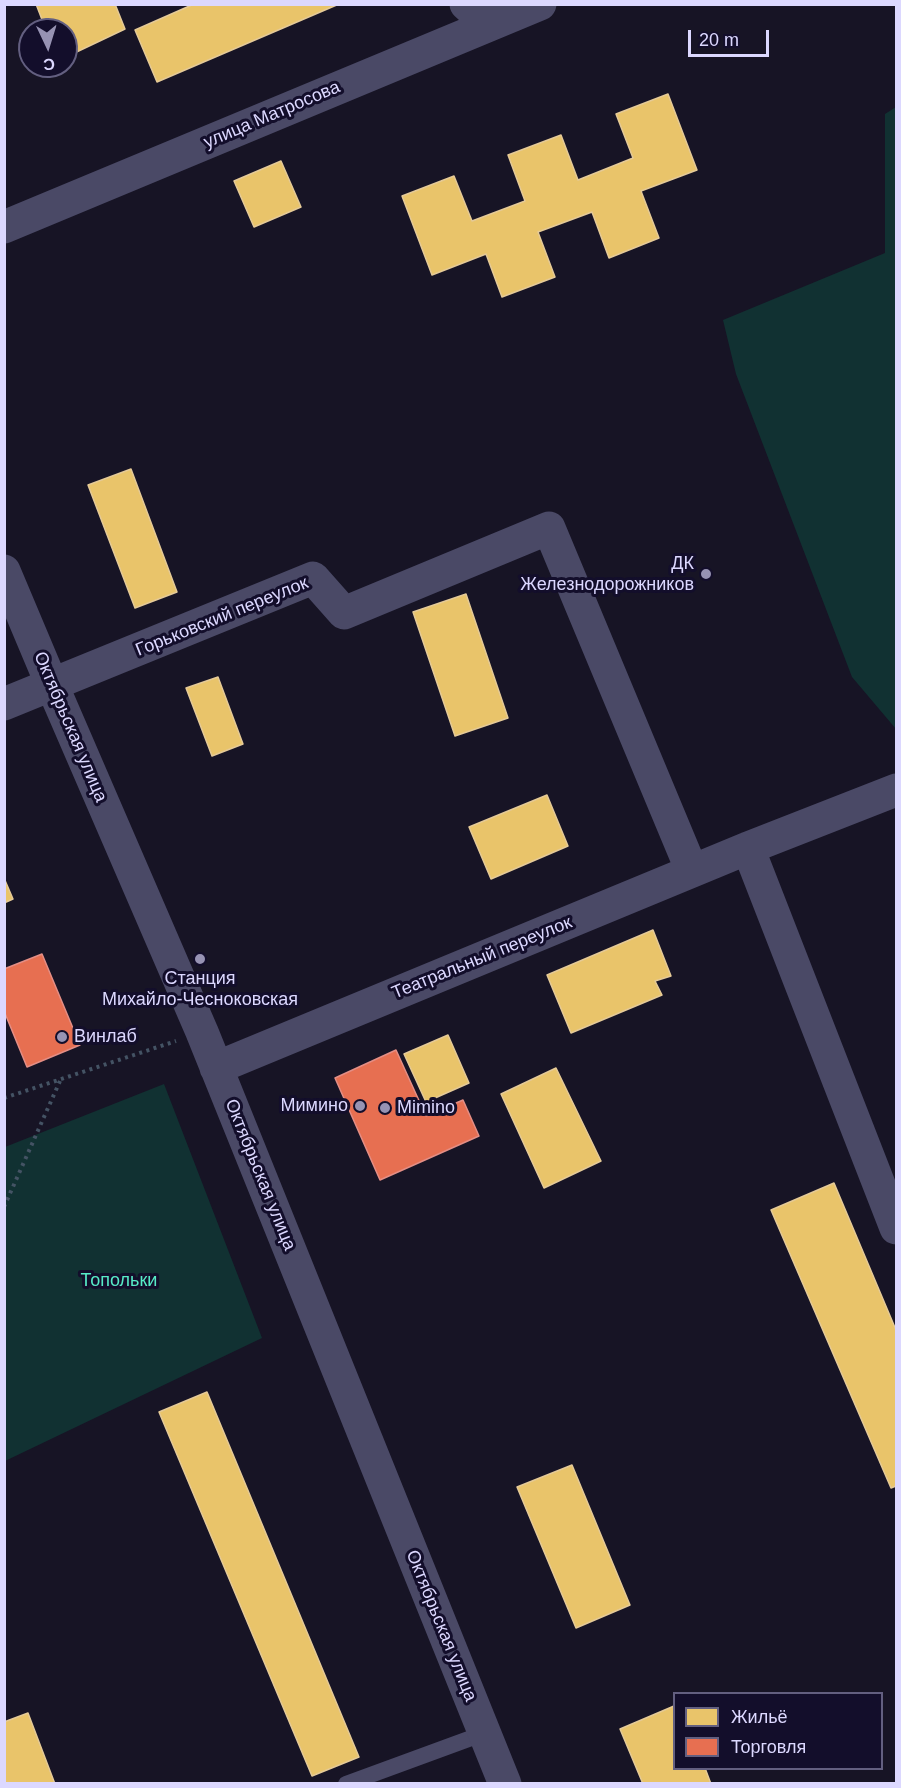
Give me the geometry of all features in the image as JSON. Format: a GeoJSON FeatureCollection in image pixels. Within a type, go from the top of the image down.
{"type":"FeatureCollection","features":[{"type":"Feature","properties":{"kind":"street","name":"улица Матросова"},"geometry":{"type":"LineString","coordinates":[[4,226],[477,15],[540,4]]}},
{"type":"Feature","properties":{"kind":"street","name":"Горьковский переулок"},"geometry":{"type":"LineString","coordinates":[[4,704],[313,578],[344,614],[549,528],[692,871]]}},
{"type":"Feature","properties":{"kind":"street","name":"Октябрьская улица"},"geometry":{"type":"LineString","coordinates":[[4,571],[202,1032],[505,1784]]}},
{"type":"Feature","properties":{"kind":"street","name":"Театральный переулок"},"geometry":{"type":"LineString","coordinates":[[216,1068],[748,848],[897,790]]}},
{"type":"Feature","properties":{"kind":"street"},"geometry":{"type":"LineString","coordinates":[[748,848],[897,1228]]}},
{"type":"Feature","properties":{"kind":"lane"},"geometry":{"type":"LineString","coordinates":[[346,1784],[485,1733]]}},
{"type":"Feature","properties":{"kind":"path"},"geometry":{"type":"LineString","coordinates":[[4,1098],[202,1032]]}},
{"type":"Feature","properties":{"kind":"path"},"geometry":{"type":"LineString","coordinates":[[4,1207],[61,1080]]}},
{"type":"Feature","properties":{"kind":"green space"},"geometry":{"type":"Polygon","coordinates":[[[896,107],[896,729],[852,677],[736,374],[723,320],[885,253],[885,114],[896,107]]]}},
{"type":"Feature","properties":{"kind":"green space","name":"Топольки"},"geometry":{"type":"Polygon","coordinates":[[[164,1084],[262,1338],[5,1461],[5,1147],[164,1084]]]}},
{"type":"Feature","properties":{"kind":"building: Жильё"},"geometry":{"type":"Polygon","coordinates":[[[36,4],[115,4],[125,29],[78,51],[78,18],[41,18],[36,4]]]}},
{"type":"Feature","properties":{"kind":"building: Жильё"},"geometry":{"type":"Polygon","coordinates":[[[194,4],[339,4],[157,82],[135,30],[194,4]]]}},
{"type":"Feature","properties":{"kind":"building: Жильё"},"geometry":{"type":"Polygon","coordinates":[[[668,94],[697,170],[641,191],[659,238],[609,258],[592,212],[538,232],[555,277],[502,297],[486,254],[432,275],[402,196],[454,176],[472,221],[525,201],[508,155],[561,135],[578,180],[633,158],[616,114],[668,94]]]}},
{"type":"Feature","properties":{"kind":"building: Жильё"},"geometry":{"type":"Polygon","coordinates":[[[281,161],[301,207],[254,227],[234,181],[281,161]]]}},
{"type":"Feature","properties":{"kind":"building: Жильё"},"geometry":{"type":"Polygon","coordinates":[[[131,469],[177,592],[135,608],[88,485],[131,469]]]}},
{"type":"Feature","properties":{"kind":"building: Жильё"},"geometry":{"type":"Polygon","coordinates":[[[466,594],[508,718],[455,736],[413,612],[466,594]]]}},
{"type":"Feature","properties":{"kind":"building: Жильё"},"geometry":{"type":"Polygon","coordinates":[[[218,677],[243,744],[212,756],[186,688],[218,677]]]}},
{"type":"Feature","properties":{"kind":"building: Жильё"},"geometry":{"type":"Polygon","coordinates":[[[547,795],[568,846],[491,879],[469,827],[547,795]]]}},
{"type":"Feature","properties":{"kind":"building: Жильё"},"geometry":{"type":"Polygon","coordinates":[[[4,878],[13,899],[4,903],[4,878]]]}},
{"type":"Feature","properties":{"kind":"building: Жильё"},"geometry":{"type":"Polygon","coordinates":[[[653,930],[671,976],[655,981],[662,995],[571,1033],[547,975],[653,930]]]}},
{"type":"Feature","properties":{"kind":"building: Жильё"},"geometry":{"type":"Polygon","coordinates":[[[448,1035],[469,1083],[426,1102],[404,1054],[448,1035]]]}},
{"type":"Feature","properties":{"kind":"building: Жильё"},"geometry":{"type":"Polygon","coordinates":[[[556,1068],[601,1161],[544,1188],[501,1094],[556,1068]]]}},
{"type":"Feature","properties":{"kind":"building: Жильё"},"geometry":{"type":"Polygon","coordinates":[[[834,1183],[896,1330],[896,1486],[891,1488],[771,1210],[834,1183]]]}},
{"type":"Feature","properties":{"kind":"building: Жильё"},"geometry":{"type":"Polygon","coordinates":[[[207,1392],[359,1757],[312,1776],[159,1412],[207,1392]]]}},
{"type":"Feature","properties":{"kind":"building: Жильё"},"geometry":{"type":"Polygon","coordinates":[[[572,1465],[630,1605],[576,1628],[517,1487],[572,1465]]]}},
{"type":"Feature","properties":{"kind":"building: Жильё"},"geometry":{"type":"Polygon","coordinates":[[[673,1706],[673,1770],[706,1770],[711,1784],[643,1784],[620,1729],[673,1706]]]}},
{"type":"Feature","properties":{"kind":"building: Жильё"},"geometry":{"type":"Polygon","coordinates":[[[28,1713],[55,1784],[4,1784],[4,1722],[28,1713]]]}},
{"type":"Feature","properties":{"kind":"building: Торговля"},"geometry":{"type":"Polygon","coordinates":[[[42,954],[80,1045],[27,1067],[4,1011],[4,969],[42,954]]]}},
{"type":"Feature","properties":{"kind":"building: Торговля","name":"Mimino"},"geometry":{"type":"Polygon","coordinates":[[[396,1050],[426,1116],[463,1100],[479,1136],[380,1180],[335,1078],[396,1050]]]}},
{"type":"Feature","properties":{"kind":"place","name":"ДК Железнодорожников"},"geometry":{"type":"Point","coordinates":[706,574]}},
{"type":"Feature","properties":{"kind":"place","name":"Станция Михайло-Чесноковская"},"geometry":{"type":"Point","coordinates":[200,959]}},
{"type":"Feature","properties":{"kind":"place","name":"Винлаб"},"geometry":{"type":"Point","coordinates":[62,1037]}},
{"type":"Feature","properties":{"kind":"place","name":"Мимино"},"geometry":{"type":"Point","coordinates":[360,1106]}},
{"type":"Feature","properties":{"kind":"place","name":"Mimino"},"geometry":{"type":"Point","coordinates":[385,1108]}}]}
